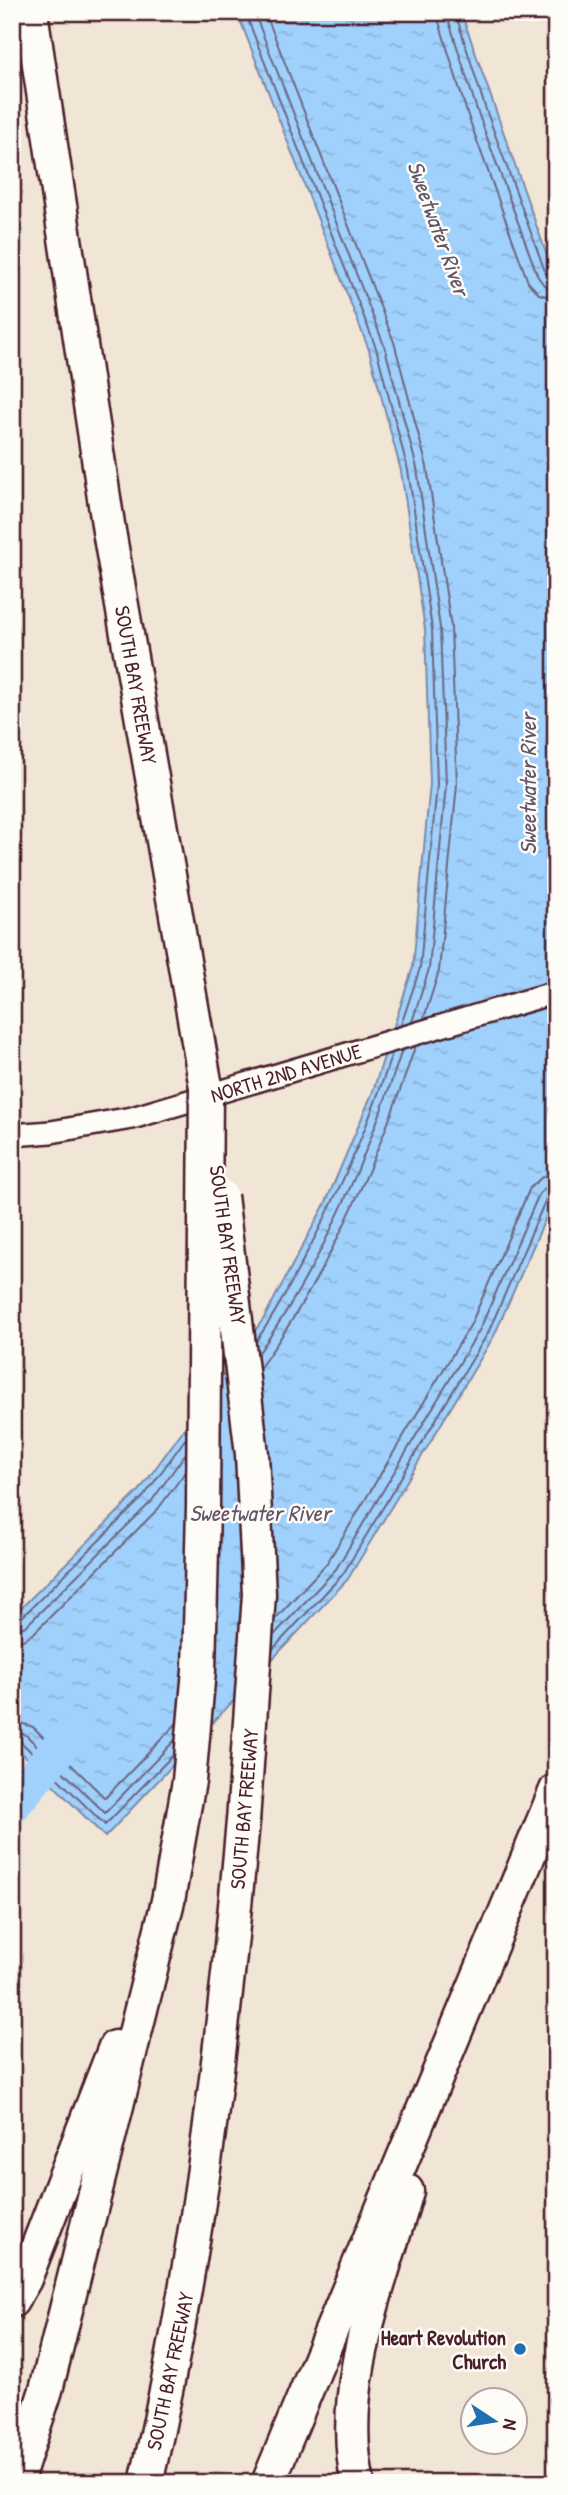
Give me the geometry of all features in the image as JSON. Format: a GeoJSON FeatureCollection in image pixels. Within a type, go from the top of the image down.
{"type":"FeatureCollection","features":[{"type":"Feature","properties":{"kind":"highway","name":"SOUTH BAY FREEWAY"},"geometry":{"type":"LineString","coordinates":[[31,12],[109,531],[206,1087],[235,1291],[252,1454],[259,1594],[227,2001],[187,2293],[146,2483]]}},
{"type":"Feature","properties":{"kind":"highway"},"geometry":{"type":"LineString","coordinates":[[16,2483],[46,2390],[168,1901],[189,1782],[199,1670],[204,1495],[206,1087]]}},
{"type":"Feature","properties":{"kind":"highway"},"geometry":{"type":"LineString","coordinates":[[268,2483],[556,1790]]}},
{"type":"Feature","properties":{"kind":"highway"},"geometry":{"type":"LineString","coordinates":[[12,2301],[25,2279],[97,2090],[153,1959]]}},
{"type":"Feature","properties":{"kind":"highway"},"geometry":{"type":"LineString","coordinates":[[358,2483],[352,2456],[353,2381],[446,2056]]}},
{"type":"Feature","properties":{"kind":"street","name":"NORTH 2ND AVENUE"},"geometry":{"type":"LineString","coordinates":[[12,1135],[51,1132],[132,1118],[556,992]]}},
{"type":"Feature","properties":{"kind":"water","name":"Sweetwater River"},"geometry":{"type":"Polygon","coordinates":[[[237,12],[461,12],[556,281],[556,1194],[494,1336],[348,1579],[105,1837],[12,1743],[12,1617],[139,1491],[264,1318],[326,1202],[372,1094],[413,967],[430,783],[425,629],[401,471],[369,350],[237,12]]]}},
{"type":"Feature","properties":{"kind":"waterway","name":"Sweetwater River"},"geometry":{"type":"LineString","coordinates":[[12,1805],[71,1733]]}},
{"type":"Feature","properties":{"kind":"place","name":"Heart Revolution Church"},"geometry":{"type":"Point","coordinates":[520,2349]}}]}
